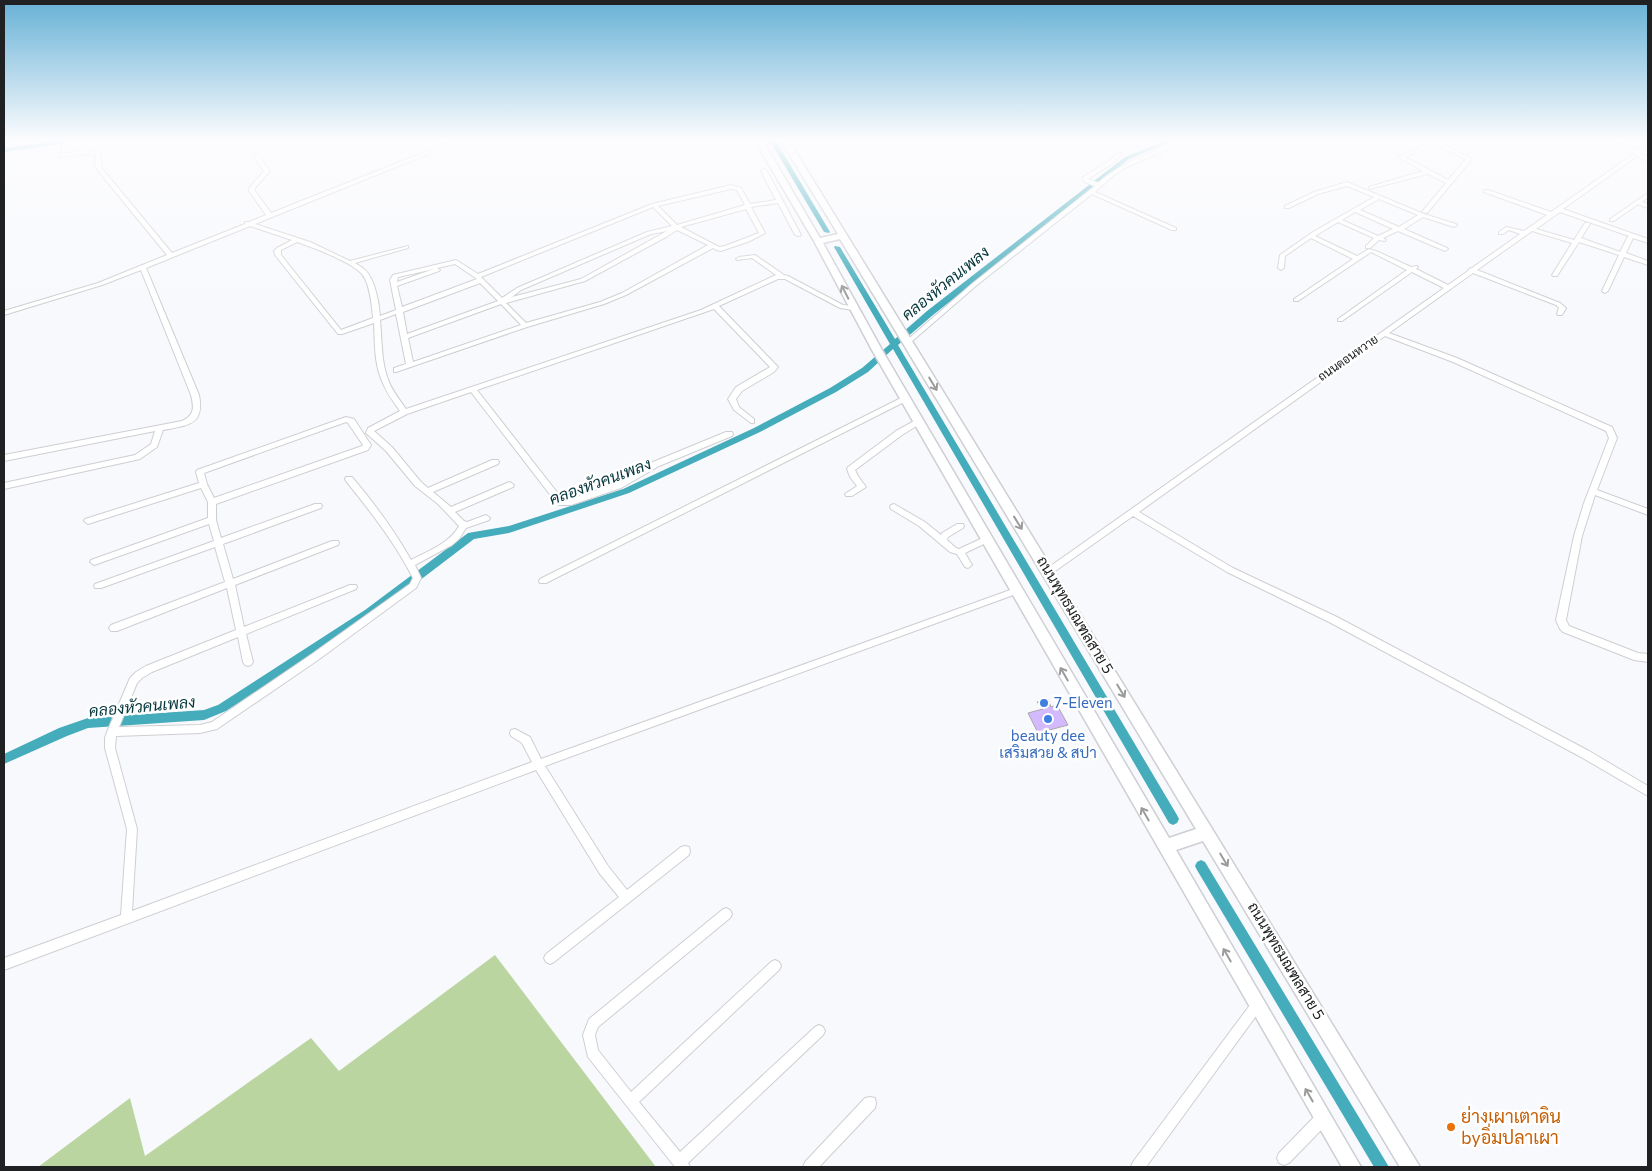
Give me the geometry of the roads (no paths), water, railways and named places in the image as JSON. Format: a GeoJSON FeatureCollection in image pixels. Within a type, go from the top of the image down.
{"type":"FeatureCollection","features":[{"type":"Feature","properties":{"kind":"main road"},"geometry":{"type":"LineString","coordinates":[[791,196],[853,308],[1016,591],[1352,1167]]}},
{"type":"Feature","properties":{"kind":"main road","name":"ถนนพุทธมณฑลสาย 5"},"geometry":{"type":"LineString","coordinates":[[819,196],[1411,1167]]}},
{"type":"Feature","properties":{"kind":"main road"},"geometry":{"type":"LineString","coordinates":[[818,241],[843,236]]}},
{"type":"Feature","properties":{"kind":"main road"},"geometry":{"type":"LineString","coordinates":[[1165,847],[1207,832]]}},
{"type":"Feature","properties":{"kind":"street"},"geometry":{"type":"LineString","coordinates":[[122,196],[171,255]]}},
{"type":"Feature","properties":{"kind":"street"},"geometry":{"type":"LineString","coordinates":[[256,196],[269,215]]}},
{"type":"Feature","properties":{"kind":"street"},"geometry":{"type":"LineString","coordinates":[[4,313],[80,290],[143,267],[317,196]]}},
{"type":"Feature","properties":{"kind":"street"},"geometry":{"type":"LineString","coordinates":[[296,240],[279,249],[277,251],[278,254],[337,331],[348,331],[654,205],[697,196]]}},
{"type":"Feature","properties":{"kind":"street"},"geometry":{"type":"LineString","coordinates":[[654,205],[676,227],[722,250],[762,233],[742,196]]}},
{"type":"Feature","properties":{"kind":"street"},"geometry":{"type":"LineString","coordinates":[[777,196],[798,235]]}},
{"type":"Feature","properties":{"kind":"street"},"geometry":{"type":"LineString","coordinates":[[908,342],[975,284],[1086,196]]}},
{"type":"Feature","properties":{"kind":"street"},"geometry":{"type":"LineString","coordinates":[[1099,196],[1174,229]]}},
{"type":"Feature","properties":{"kind":"street"},"geometry":{"type":"LineString","coordinates":[[1287,207],[1311,196]]}},
{"type":"Feature","properties":{"kind":"street"},"geometry":{"type":"LineString","coordinates":[[1375,196],[1454,225]]}},
{"type":"Feature","properties":{"kind":"street"},"geometry":{"type":"LineString","coordinates":[[1373,250],[1379,238],[1401,228],[1424,214],[1439,196]]}},
{"type":"Feature","properties":{"kind":"street"},"geometry":{"type":"LineString","coordinates":[[1502,196],[1648,241]]}},
{"type":"Feature","properties":{"kind":"street","name":"ถนนดอนหวาย"},"geometry":{"type":"LineString","coordinates":[[1048,572],[1577,196]]}},
{"type":"Feature","properties":{"kind":"street"},"geometry":{"type":"LineString","coordinates":[[1612,220],[1647,196]]}},
{"type":"Feature","properties":{"kind":"street"},"geometry":{"type":"LineString","coordinates":[[1281,268],[1282,256],[1285,253],[1378,197]]}},
{"type":"Feature","properties":{"kind":"street"},"geometry":{"type":"LineString","coordinates":[[501,302],[519,289],[649,233],[747,207],[780,202]]}},
{"type":"Feature","properties":{"kind":"street"},"geometry":{"type":"LineString","coordinates":[[1638,202],[1648,206]]}},
{"type":"Feature","properties":{"kind":"street"},"geometry":{"type":"LineString","coordinates":[[1354,210],[1401,228],[1445,249]]}},
{"type":"Feature","properties":{"kind":"street"},"geometry":{"type":"LineString","coordinates":[[789,218],[803,216]]}},
{"type":"Feature","properties":{"kind":"street"},"geometry":{"type":"LineString","coordinates":[[1337,220],[1386,241]]}},
{"type":"Feature","properties":{"kind":"street"},"geometry":{"type":"LineString","coordinates":[[247,223],[296,240],[349,263],[364,272],[378,319],[382,374],[386,386],[404,412]]}},
{"type":"Feature","properties":{"kind":"street"},"geometry":{"type":"LineString","coordinates":[[1555,275],[1587,224]]}},
{"type":"Feature","properties":{"kind":"street"},"geometry":{"type":"LineString","coordinates":[[405,337],[501,302],[584,280],[657,240],[676,227]]}},
{"type":"Feature","properties":{"kind":"street"},"geometry":{"type":"LineString","coordinates":[[1296,300],[1373,250],[1401,228]]}},
{"type":"Feature","properties":{"kind":"street"},"geometry":{"type":"LineString","coordinates":[[1501,233],[1508,228],[1530,229],[1577,239],[1648,262]]}},
{"type":"Feature","properties":{"kind":"street"},"geometry":{"type":"LineString","coordinates":[[1311,236],[1357,259]]}},
{"type":"Feature","properties":{"kind":"street"},"geometry":{"type":"LineString","coordinates":[[1605,291],[1630,238]]}},
{"type":"Feature","properties":{"kind":"street"},"geometry":{"type":"LineString","coordinates":[[396,370],[615,298],[713,245]]}},
{"type":"Feature","properties":{"kind":"street"},"geometry":{"type":"LineString","coordinates":[[349,263],[406,247]]}},
{"type":"Feature","properties":{"kind":"street"},"geometry":{"type":"LineString","coordinates":[[1373,250],[1450,285]]}},
{"type":"Feature","properties":{"kind":"street"},"geometry":{"type":"LineString","coordinates":[[740,258],[747,255],[753,256],[781,276],[842,307],[853,308]]}},
{"type":"Feature","properties":{"kind":"street"},"geometry":{"type":"LineString","coordinates":[[410,365],[401,310],[393,280],[398,274],[458,263],[479,278],[526,326]]}},
{"type":"Feature","properties":{"kind":"street"},"geometry":{"type":"LineString","coordinates":[[4,458],[160,428],[191,420],[198,412],[189,378],[143,267]]}},
{"type":"Feature","properties":{"kind":"street"},"geometry":{"type":"LineString","coordinates":[[1340,320],[1414,269]]}},
{"type":"Feature","properties":{"kind":"street"},"geometry":{"type":"LineString","coordinates":[[1471,270],[1558,304],[1563,308],[1560,314]]}},
{"type":"Feature","properties":{"kind":"street"},"geometry":{"type":"LineString","coordinates":[[464,524],[404,468],[389,449],[370,433],[371,430],[404,412],[715,306],[781,276]]}},
{"type":"Feature","properties":{"kind":"street"},"geometry":{"type":"LineString","coordinates":[[715,306],[774,367],[739,389],[732,399],[732,403],[751,421]]}},
{"type":"Feature","properties":{"kind":"street"},"geometry":{"type":"LineString","coordinates":[[1383,333],[1455,360],[1609,429],[1613,438],[1578,536],[1561,620],[1562,626],[1637,656],[1648,658]]}},
{"type":"Feature","properties":{"kind":"street"},"geometry":{"type":"LineString","coordinates":[[473,389],[561,502],[571,502],[618,486],[656,464],[729,434]]}},
{"type":"Feature","properties":{"kind":"street"},"geometry":{"type":"LineString","coordinates":[[544,581],[906,399]]}},
{"type":"Feature","properties":{"kind":"street"},"geometry":{"type":"LineString","coordinates":[[212,502],[361,450],[367,445],[351,421],[339,420],[200,472],[203,484],[212,502],[212,520],[230,584],[248,662]]}},
{"type":"Feature","properties":{"kind":"street"},"geometry":{"type":"LineString","coordinates":[[849,494],[862,486],[854,477],[852,469],[900,433],[919,422]]}},
{"type":"Feature","properties":{"kind":"street"},"geometry":{"type":"LineString","coordinates":[[4,486],[137,457],[154,445],[160,428]]}},
{"type":"Feature","properties":{"kind":"street"},"geometry":{"type":"LineString","coordinates":[[428,491],[494,462]]}},
{"type":"Feature","properties":{"kind":"street"},"geometry":{"type":"LineString","coordinates":[[113,730],[200,729],[214,726],[316,657],[413,586],[417,578],[410,564],[364,496],[349,479]]}},
{"type":"Feature","properties":{"kind":"street"},"geometry":{"type":"LineString","coordinates":[[88,521],[203,484]]}},
{"type":"Feature","properties":{"kind":"street"},"geometry":{"type":"LineString","coordinates":[[450,511],[510,486]]}},
{"type":"Feature","properties":{"kind":"street"},"geometry":{"type":"LineString","coordinates":[[1593,491],[1648,512]]}},
{"type":"Feature","properties":{"kind":"street"},"geometry":{"type":"LineString","coordinates":[[98,586],[318,506]]}},
{"type":"Feature","properties":{"kind":"street"},"geometry":{"type":"LineString","coordinates":[[894,507],[922,524],[953,550],[960,552],[987,539]]}},
{"type":"Feature","properties":{"kind":"street"},"geometry":{"type":"LineString","coordinates":[[1132,512],[1230,570],[1334,620],[1585,754],[1648,791]]}},
{"type":"Feature","properties":{"kind":"street"},"geometry":{"type":"LineString","coordinates":[[464,524],[486,518]]}},
{"type":"Feature","properties":{"kind":"street"},"geometry":{"type":"LineString","coordinates":[[94,562],[212,520]]}},
{"type":"Feature","properties":{"kind":"street"},"geometry":{"type":"LineString","coordinates":[[410,564],[451,540],[462,530],[464,524]]}},
{"type":"Feature","properties":{"kind":"street"},"geometry":{"type":"LineString","coordinates":[[942,541],[945,535],[960,526]]}},
{"type":"Feature","properties":{"kind":"street"},"geometry":{"type":"LineString","coordinates":[[114,628],[335,543]]}},
{"type":"Feature","properties":{"kind":"street"},"geometry":{"type":"LineString","coordinates":[[960,552],[968,565]]}},
{"type":"Feature","properties":{"kind":"street"},"geometry":{"type":"LineString","coordinates":[[126,918],[132,829],[110,748],[113,730],[133,681],[139,675],[352,587]]}},
{"type":"Feature","properties":{"kind":"street"},"geometry":{"type":"LineString","coordinates":[[4,964],[539,765],[1016,591]]}},
{"type":"Feature","properties":{"kind":"street"},"geometry":{"type":"LineString","coordinates":[[515,733],[526,740],[539,765],[604,870],[626,897]]}},
{"type":"Feature","properties":{"kind":"street"},"geometry":{"type":"LineString","coordinates":[[550,958],[685,851]]}},
{"type":"Feature","properties":{"kind":"street"},"geometry":{"type":"LineString","coordinates":[[726,914],[593,1023],[589,1036],[592,1053],[681,1165],[819,1031]]}},
{"type":"Feature","properties":{"kind":"street"},"geometry":{"type":"LineString","coordinates":[[631,1101],[775,966]]}},
{"type":"Feature","properties":{"kind":"street"},"geometry":{"type":"LineString","coordinates":[[1138,1167],[1257,1005]]}},
{"type":"Feature","properties":{"kind":"street"},"geometry":{"type":"LineString","coordinates":[[810,1167],[870,1103]]}},
{"type":"Feature","properties":{"kind":"street"},"geometry":{"type":"LineString","coordinates":[[1284,1158],[1322,1118]]}},
{"type":"Feature","properties":{"kind":"waterway"},"geometry":{"type":"LineString","coordinates":[[805,196],[827,232]]}},
{"type":"Feature","properties":{"kind":"waterway","name":"คลองหัวคนเพลง"},"geometry":{"type":"LineString","coordinates":[[894,344],[930,313],[1079,196]]}},
{"type":"Feature","properties":{"kind":"waterway"},"geometry":{"type":"LineString","coordinates":[[837,247],[894,344]]}},
{"type":"Feature","properties":{"kind":"waterway","name":"คลองหัวคนเพลง"},"geometry":{"type":"LineString","coordinates":[[4,759],[63,732],[88,723],[204,715],[222,708],[369,613],[471,536],[509,529],[626,491],[757,430],[833,390],[865,370],[894,344]]}},
{"type":"Feature","properties":{"kind":"waterway"},"geometry":{"type":"LineString","coordinates":[[894,344],[1173,819]]}},
{"type":"Feature","properties":{"kind":"waterway"},"geometry":{"type":"LineString","coordinates":[[1201,866],[1382,1167]]}},
{"type":"Feature","properties":{"kind":"place","name":"7-Eleven"},"geometry":{"type":"Point","coordinates":[1044,703]}},
{"type":"Feature","properties":{"kind":"place","name":"beauty dee เสริมสวย & สปา"},"geometry":{"type":"Point","coordinates":[1048,719]}},
{"type":"Feature","properties":{"kind":"place","name":"ย่างเผาเตาดิน byอิ่มปลาเผา"},"geometry":{"type":"Point","coordinates":[1451,1127]}}]}
